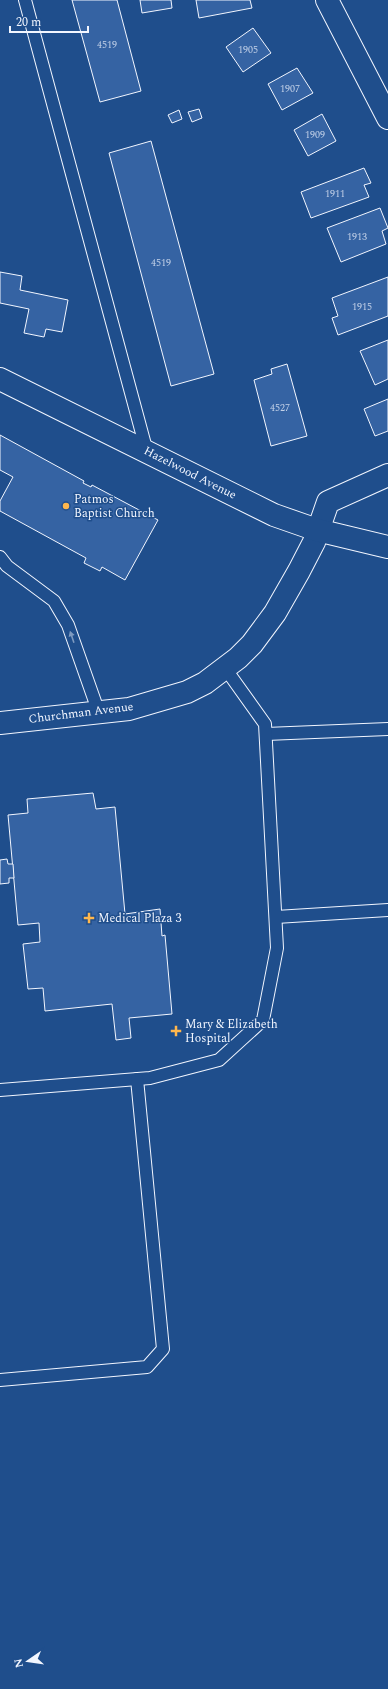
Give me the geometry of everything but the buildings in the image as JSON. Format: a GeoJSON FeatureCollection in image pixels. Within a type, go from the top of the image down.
{"type":"FeatureCollection","features":[{"type":"Feature","properties":{"kind":"street"},"geometry":{"type":"LineString","coordinates":[[327,0],[388,118]]}},
{"type":"Feature","properties":{"kind":"street","name":"Hazelwood Avenue"},"geometry":{"type":"LineString","coordinates":[[0,378],[274,515],[317,530],[388,547]]}},
{"type":"Feature","properties":{"kind":"street","name":"Churchman Avenue"},"geometry":{"type":"LineString","coordinates":[[0,723],[99,714],[129,709],[187,692],[205,683],[226,668],[252,644],[275,613],[314,542],[328,502],[388,475]]}},
{"type":"Feature","properties":{"kind":"lane"},"geometry":{"type":"LineString","coordinates":[[25,0],[147,452]]}},
{"type":"Feature","properties":{"kind":"lane"},"geometry":{"type":"LineString","coordinates":[[0,557],[7,566],[54,601],[68,626],[99,714]]}},
{"type":"Feature","properties":{"kind":"lane"},"geometry":{"type":"LineString","coordinates":[[0,1090],[150,1078],[219,1060],[263,1020],[277,948],[265,724],[226,668]]}},
{"type":"Feature","properties":{"kind":"lane"},"geometry":{"type":"LineString","coordinates":[[266,734],[388,729]]}},
{"type":"Feature","properties":{"kind":"lane"},"geometry":{"type":"LineString","coordinates":[[276,918],[388,910]]}},
{"type":"Feature","properties":{"kind":"lane"},"geometry":{"type":"LineString","coordinates":[[0,1380],[147,1367],[163,1349],[137,1079]]}},
{"type":"Feature","properties":{"kind":"place","name":"Patmos Baptist Church"},"geometry":{"type":"Point","coordinates":[66,506]}},
{"type":"Feature","properties":{"kind":"place","name":"Medical Plaza 3"},"geometry":{"type":"Point","coordinates":[89,918]}},
{"type":"Feature","properties":{"kind":"place","name":"Mary & Elizabeth Hospital"},"geometry":{"type":"Point","coordinates":[176,1031]}}]}
